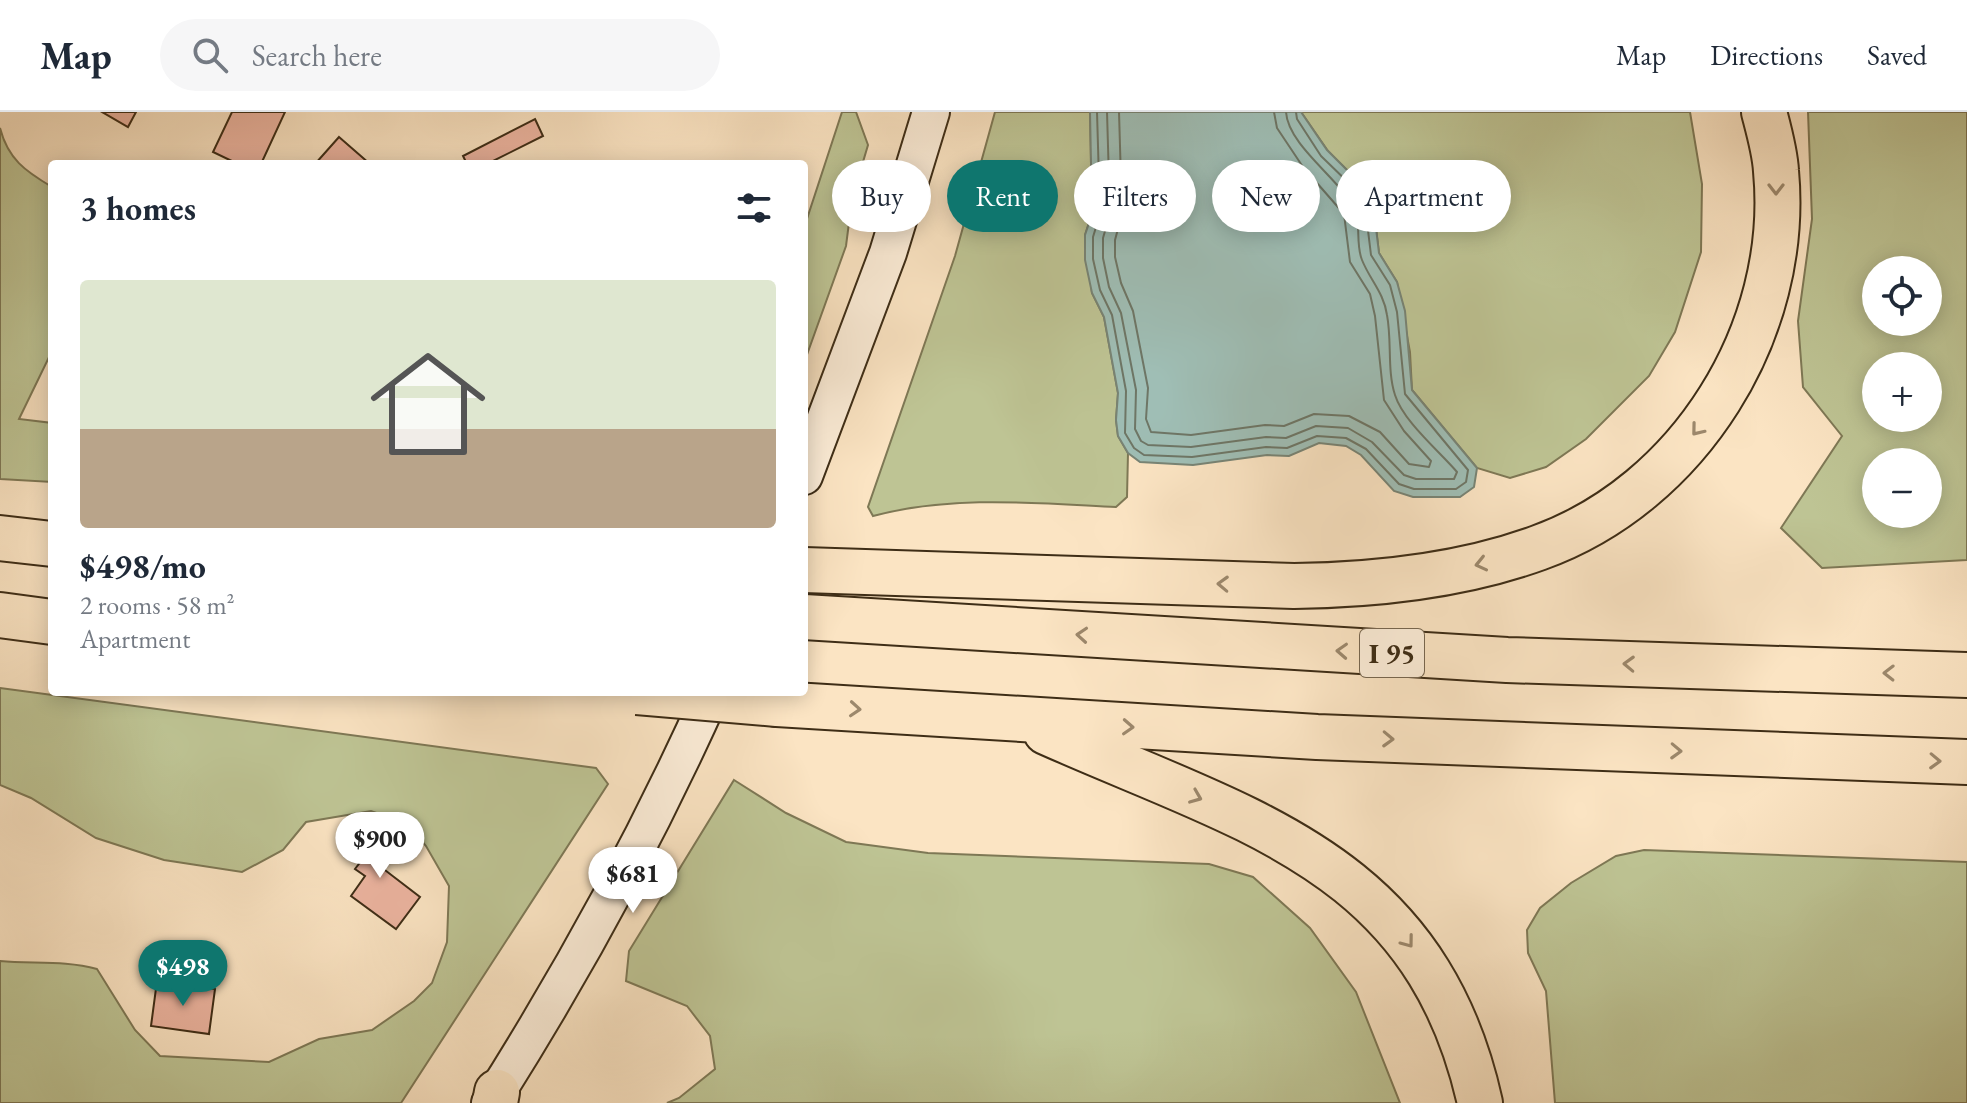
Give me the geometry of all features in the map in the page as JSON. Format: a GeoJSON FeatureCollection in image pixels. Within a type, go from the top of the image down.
{"type":"FeatureCollection","features":[{"type":"Feature","properties":{"kind":"highway"},"geometry":{"type":"LineString","coordinates":[[821,571],[1294,586],[1356,585],[1486,564],[1539,548],[1583,528],[1630,499],[1665,467],[1702,426],[1746,350],[1763,306],[1774,255],[1776,171],[1764,112]]}},
{"type":"Feature","properties":{"kind":"highway"},"geometry":{"type":"LineString","coordinates":[[0,538],[48,544]]}},
{"type":"Feature","properties":{"kind":"highway"},"geometry":{"type":"LineString","coordinates":[[0,615],[48,621]]}},
{"type":"Feature","properties":{"kind":"highway","name":"I 95"},"geometry":{"type":"LineString","coordinates":[[811,617],[1507,660],[1967,675]]}},
{"type":"Feature","properties":{"kind":"highway"},"geometry":{"type":"LineString","coordinates":[[684,696],[1022,721],[1317,737],[1967,762]]}},
{"type":"Feature","properties":{"kind":"highway"},"geometry":{"type":"LineString","coordinates":[[1022,721],[1269,828],[1315,855],[1360,889],[1401,933],[1432,976],[1454,1016],[1471,1059],[1480,1103]]}},
{"type":"Feature","properties":{"kind":"street"},"geometry":{"type":"LineString","coordinates":[[808,465],[888,253],[931,112]]}},
{"type":"Feature","properties":{"kind":"street"},"geometry":{"type":"LineString","coordinates":[[494,1099],[592,929],[683,757],[710,696]]}},
{"type":"Feature","properties":{"kind":"green space"},"geometry":{"type":"Polygon","coordinates":[[[842,112],[856,112],[868,145],[864,160],[832,160],[832,232],[848,232],[846,246],[808,352],[808,216],[842,112]]]}},
{"type":"Feature","properties":{"kind":"green space"},"geometry":{"type":"Polygon","coordinates":[[[995,112],[1090,112],[1091,160],[1074,160],[1074,232],[1086,232],[1092,293],[1104,317],[1118,393],[1118,436],[1128,453],[1127,497],[1116,507],[963,503],[903,509],[873,516],[868,507],[962,232],[1058,232],[1058,160],[982,160],[995,112]]]}},
{"type":"Feature","properties":{"kind":"green space"},"geometry":{"type":"Polygon","coordinates":[[[1301,112],[1690,112],[1702,184],[1701,252],[1675,332],[1649,376],[1586,439],[1546,467],[1510,478],[1477,468],[1412,390],[1410,352],[1397,282],[1379,253],[1376,232],[1511,232],[1511,160],[1337,160],[1301,112]]]}},
{"type":"Feature","properties":{"kind":"green space"},"geometry":{"type":"Polygon","coordinates":[[[1808,112],[1967,112],[1967,560],[1822,568],[1781,528],[1842,436],[1803,387],[1798,321],[1812,219],[1808,112]]]}},
{"type":"Feature","properties":{"kind":"green space"},"geometry":{"type":"Polygon","coordinates":[[[0,128],[13,156],[48,184],[48,359],[19,419],[48,423],[48,482],[0,479],[0,128]]]}},
{"type":"Feature","properties":{"kind":"green space"},"geometry":{"type":"Polygon","coordinates":[[[0,688],[596,768],[608,784],[401,1103],[0,1103],[0,961],[61,963],[97,969],[135,1030],[160,1056],[269,1062],[319,1039],[372,1030],[414,1001],[432,983],[447,942],[449,886],[426,846],[408,824],[371,811],[306,822],[283,850],[242,872],[164,860],[96,838],[31,798],[0,785],[0,688]]]}},
{"type":"Feature","properties":{"kind":"green space"},"geometry":{"type":"Polygon","coordinates":[[[734,780],[786,813],[846,842],[928,853],[1209,864],[1253,877],[1310,928],[1356,992],[1400,1103],[667,1103],[679,1098],[715,1069],[710,1036],[687,1006],[626,981],[629,951],[734,780]]]}},
{"type":"Feature","properties":{"kind":"green space"},"geometry":{"type":"Polygon","coordinates":[[[1644,850],[1967,862],[1967,1103],[1555,1103],[1546,991],[1528,953],[1527,930],[1540,908],[1571,883],[1616,856],[1644,850]]]}},
{"type":"Feature","properties":{"kind":"water"},"geometry":{"type":"Polygon","coordinates":[[[1090,112],[1301,112],[1337,160],[1336,232],[1376,232],[1379,253],[1397,282],[1405,311],[1412,390],[1477,468],[1474,487],[1460,497],[1413,497],[1394,491],[1361,455],[1346,446],[1319,443],[1289,456],[1267,455],[1193,465],[1140,462],[1128,453],[1118,436],[1118,393],[1104,317],[1092,293],[1085,260],[1085,235],[1086,232],[1196,232],[1196,160],[1091,160],[1090,112]]]}},
{"type":"Feature","properties":{"kind":"building"},"geometry":{"type":"Polygon","coordinates":[[[102,112],[136,112],[128,127],[102,112]]]}},
{"type":"Feature","properties":{"kind":"building"},"geometry":{"type":"Polygon","coordinates":[[[232,112],[285,112],[263,160],[230,160],[213,152],[232,112]]]}},
{"type":"Feature","properties":{"kind":"building"},"geometry":{"type":"Polygon","coordinates":[[[535,119],[543,136],[495,160],[465,160],[463,156],[535,119]]]}},
{"type":"Feature","properties":{"kind":"building"},"geometry":{"type":"Polygon","coordinates":[[[339,137],[365,160],[319,160],[339,137]]]}},
{"type":"Feature","properties":{"kind":"building"},"geometry":{"type":"Polygon","coordinates":[[[367,817],[389,833],[372,855],[380,861],[377,864],[420,897],[396,929],[351,896],[365,876],[355,869],[368,852],[350,839],[367,817]]]}},
{"type":"Feature","properties":{"kind":"building"},"geometry":{"type":"Polygon","coordinates":[[[157,981],[215,989],[209,1034],[151,1026],[157,981]]]}}]}
